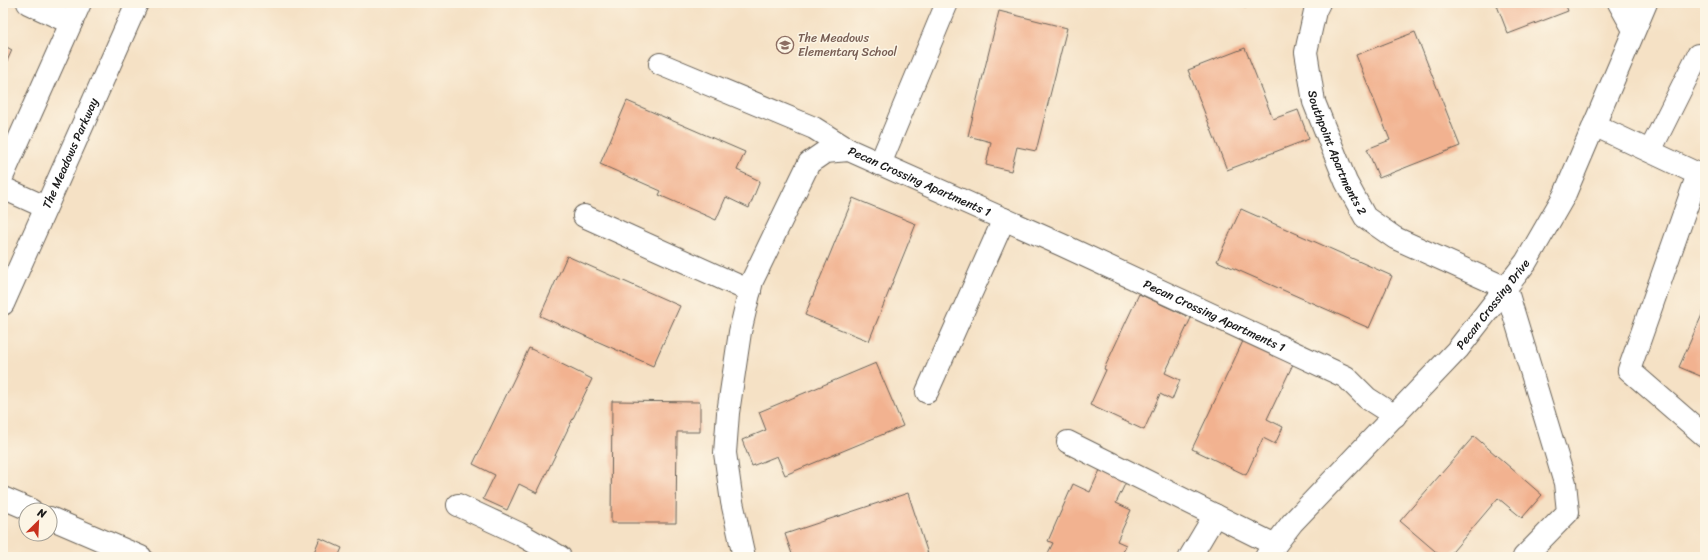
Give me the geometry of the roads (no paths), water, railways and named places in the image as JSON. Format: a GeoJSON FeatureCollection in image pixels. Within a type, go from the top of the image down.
{"type":"FeatureCollection","features":[{"type":"Feature","properties":{"kind":"street"},"geometry":{"type":"LineString","coordinates":[[28,3],[71,23]]}},
{"type":"Feature","properties":{"kind":"street"},"geometry":{"type":"LineString","coordinates":[[3,175],[80,3]]}},
{"type":"Feature","properties":{"kind":"street","name":"The Meadows Parkway"},"geometry":{"type":"LineString","coordinates":[[3,304],[137,3]]}},
{"type":"Feature","properties":{"kind":"street"},"geometry":{"type":"LineString","coordinates":[[880,164],[946,3]]}},
{"type":"Feature","properties":{"kind":"street","name":"Southpoint Apartments 2"},"geometry":{"type":"LineString","coordinates":[[1319,3],[1315,11],[1306,52],[1314,102],[1346,182],[1365,217],[1395,238],[1506,288]]}},
{"type":"Feature","properties":{"kind":"street"},"geometry":{"type":"LineString","coordinates":[[1619,3],[1634,30]]}},
{"type":"Feature","properties":{"kind":"street","name":"Pecan Crossing Drive"},"geometry":{"type":"LineString","coordinates":[[1270,551],[1292,523],[1458,349],[1526,262],[1564,196],[1646,3]]}},
{"type":"Feature","properties":{"kind":"street"},"geometry":{"type":"LineString","coordinates":[[1650,152],[1698,55],[1705,54]]}},
{"type":"Feature","properties":{"kind":"street"},"geometry":{"type":"LineString","coordinates":[[660,64],[814,128],[849,150]]}},
{"type":"Feature","properties":{"kind":"street"},"geometry":{"type":"LineString","coordinates":[[1594,125],[1698,174],[1629,370],[1705,436]]}},
{"type":"Feature","properties":{"kind":"street","name":"Pecan Crossing Apartments 1"},"geometry":{"type":"LineString","coordinates":[[744,557],[732,502],[725,454],[729,406],[740,332],[752,281],[809,163],[825,152],[849,150],[1004,219],[1346,377],[1367,398],[1395,416]]}},
{"type":"Feature","properties":{"kind":"street"},"geometry":{"type":"LineString","coordinates":[[3,188],[45,207]]}},
{"type":"Feature","properties":{"kind":"street"},"geometry":{"type":"LineString","coordinates":[[584,216],[750,291]]}},
{"type":"Feature","properties":{"kind":"street"},"geometry":{"type":"LineString","coordinates":[[926,392],[1004,219]]}},
{"type":"Feature","properties":{"kind":"street"},"geometry":{"type":"LineString","coordinates":[[1506,288],[1565,483],[1568,512],[1524,557]]}},
{"type":"Feature","properties":{"kind":"street"},"geometry":{"type":"LineString","coordinates":[[1068,442],[1215,515],[1270,551]]}},
{"type":"Feature","properties":{"kind":"street"},"geometry":{"type":"LineString","coordinates":[[3,498],[18,504]]}},
{"type":"Feature","properties":{"kind":"street"},"geometry":{"type":"LineString","coordinates":[[458,505],[518,533],[560,557]]}},
{"type":"Feature","properties":{"kind":"street"},"geometry":{"type":"LineString","coordinates":[[1190,557],[1215,515]]}},
{"type":"Feature","properties":{"kind":"street"},"geometry":{"type":"LineString","coordinates":[[58,521],[141,557]]}},
{"type":"Feature","properties":{"kind":"place","name":"The Meadows Elementary School"},"geometry":{"type":"Point","coordinates":[785,45]}}]}
